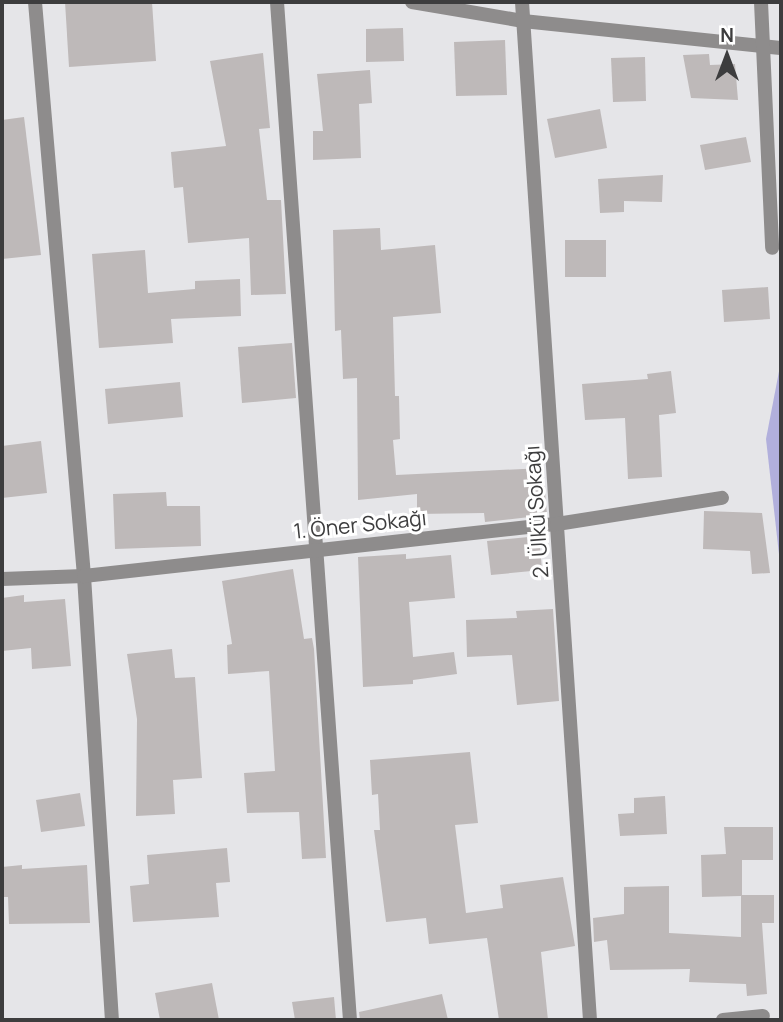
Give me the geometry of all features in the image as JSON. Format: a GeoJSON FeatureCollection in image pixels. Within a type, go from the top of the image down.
{"type":"FeatureCollection","features":[{"type":"Feature","properties":{"kind":"street"},"geometry":{"type":"LineString","coordinates":[[35,2],[84,576],[112,1020]]}},
{"type":"Feature","properties":{"kind":"street"},"geometry":{"type":"LineString","coordinates":[[277,2],[320,549],[350,1020]]}},
{"type":"Feature","properties":{"kind":"street"},"geometry":{"type":"LineString","coordinates":[[412,2],[523,21],[781,48]]}},
{"type":"Feature","properties":{"kind":"street","name":"2. Ülkü Sokağı"},"geometry":{"type":"LineString","coordinates":[[522,2],[590,1020]]}},
{"type":"Feature","properties":{"kind":"street"},"geometry":{"type":"LineString","coordinates":[[761,2],[772,248]]}},
{"type":"Feature","properties":{"kind":"street","name":"1. Öner Sokağı"},"geometry":{"type":"LineString","coordinates":[[2,579],[84,576],[558,524],[722,498]]}},
{"type":"Feature","properties":{"kind":"street"},"geometry":{"type":"LineString","coordinates":[[723,1020],[763,1016]]}},
{"type":"Feature","properties":{"kind":"shaded area"},"geometry":{"type":"Polygon","coordinates":[[[781,361],[781,572],[766,439],[781,361]]]}},
{"type":"Feature","properties":{"kind":"building"},"geometry":{"type":"Polygon","coordinates":[[[65,2],[152,2],[156,61],[69,67],[65,2]]]}},
{"type":"Feature","properties":{"kind":"building"},"geometry":{"type":"Polygon","coordinates":[[[403,28],[404,61],[366,62],[366,29],[403,28]]]}},
{"type":"Feature","properties":{"kind":"building"},"geometry":{"type":"Polygon","coordinates":[[[505,40],[507,95],[456,96],[454,42],[505,40]]]}},
{"type":"Feature","properties":{"kind":"building"},"geometry":{"type":"Polygon","coordinates":[[[263,53],[270,128],[259,129],[267,200],[281,200],[286,294],[251,295],[249,238],[188,243],[183,187],[174,188],[171,152],[226,146],[210,61],[263,53]]]}},
{"type":"Feature","properties":{"kind":"building"},"geometry":{"type":"Polygon","coordinates":[[[709,54],[710,65],[735,64],[738,100],[691,98],[683,55],[709,54]]]}},
{"type":"Feature","properties":{"kind":"building"},"geometry":{"type":"Polygon","coordinates":[[[645,57],[646,101],[613,102],[611,58],[645,57]]]}},
{"type":"Feature","properties":{"kind":"building"},"geometry":{"type":"Polygon","coordinates":[[[370,70],[372,103],[359,104],[361,158],[313,160],[313,131],[323,131],[317,74],[370,70]]]}},
{"type":"Feature","properties":{"kind":"building"},"geometry":{"type":"Polygon","coordinates":[[[600,109],[607,148],[555,158],[547,119],[600,109]]]}},
{"type":"Feature","properties":{"kind":"building"},"geometry":{"type":"Polygon","coordinates":[[[24,117],[41,255],[2,259],[2,120],[24,117]]]}},
{"type":"Feature","properties":{"kind":"building"},"geometry":{"type":"Polygon","coordinates":[[[746,137],[751,162],[705,170],[700,145],[746,137]]]}},
{"type":"Feature","properties":{"kind":"building"},"geometry":{"type":"Polygon","coordinates":[[[663,175],[662,202],[624,201],[624,212],[600,213],[598,179],[663,175]]]}},
{"type":"Feature","properties":{"kind":"building"},"geometry":{"type":"Polygon","coordinates":[[[380,228],[381,250],[435,245],[441,313],[393,317],[395,396],[399,396],[400,439],[393,440],[396,475],[543,468],[547,515],[485,522],[484,513],[417,514],[417,494],[358,500],[357,378],[343,379],[341,330],[335,331],[333,230],[380,228]]]}},
{"type":"Feature","properties":{"kind":"building"},"geometry":{"type":"Polygon","coordinates":[[[565,240],[606,240],[606,277],[565,277],[565,240]]]}},
{"type":"Feature","properties":{"kind":"building"},"geometry":{"type":"Polygon","coordinates":[[[145,250],[148,293],[195,289],[195,281],[240,279],[241,316],[171,319],[173,343],[99,348],[92,254],[145,250]]]}},
{"type":"Feature","properties":{"kind":"building"},"geometry":{"type":"Polygon","coordinates":[[[768,287],[770,319],[724,322],[722,290],[768,287]]]}},
{"type":"Feature","properties":{"kind":"building"},"geometry":{"type":"Polygon","coordinates":[[[292,343],[296,398],[242,403],[238,347],[292,343]]]}},
{"type":"Feature","properties":{"kind":"building"},"geometry":{"type":"Polygon","coordinates":[[[671,371],[676,413],[659,415],[662,477],[628,479],[625,418],[585,420],[582,384],[648,379],[647,374],[671,371]]]}},
{"type":"Feature","properties":{"kind":"building"},"geometry":{"type":"Polygon","coordinates":[[[180,382],[183,417],[108,424],[105,389],[180,382]]]}},
{"type":"Feature","properties":{"kind":"building"},"geometry":{"type":"Polygon","coordinates":[[[41,441],[47,493],[2,498],[2,446],[41,441]]]}},
{"type":"Feature","properties":{"kind":"building"},"geometry":{"type":"Polygon","coordinates":[[[166,492],[167,506],[200,506],[201,546],[115,549],[113,494],[166,492]]]}},
{"type":"Feature","properties":{"kind":"building"},"geometry":{"type":"Polygon","coordinates":[[[704,511],[762,513],[770,573],[752,574],[750,551],[703,549],[704,511]]]}},
{"type":"Feature","properties":{"kind":"building"},"geometry":{"type":"Polygon","coordinates":[[[539,536],[542,570],[491,575],[487,541],[539,536]]]}},
{"type":"Feature","properties":{"kind":"building"},"geometry":{"type":"Polygon","coordinates":[[[406,554],[406,559],[451,555],[455,598],[409,602],[413,657],[454,652],[457,674],[413,680],[413,684],[363,687],[358,557],[406,554]]]}},
{"type":"Feature","properties":{"kind":"building"},"geometry":{"type":"Polygon","coordinates":[[[293,569],[304,639],[312,638],[314,649],[326,858],[302,859],[299,812],[247,813],[244,773],[275,771],[269,671],[228,674],[227,645],[232,644],[222,581],[293,569]]]}},
{"type":"Feature","properties":{"kind":"building"},"geometry":{"type":"Polygon","coordinates":[[[24,595],[24,602],[65,599],[71,666],[32,669],[31,648],[2,651],[2,598],[24,595]]]}},
{"type":"Feature","properties":{"kind":"building"},"geometry":{"type":"Polygon","coordinates":[[[553,609],[559,701],[517,705],[512,655],[467,657],[466,620],[517,618],[516,611],[553,609]]]}},
{"type":"Feature","properties":{"kind":"building"},"geometry":{"type":"Polygon","coordinates":[[[172,649],[175,678],[195,677],[202,778],[173,780],[175,814],[136,816],[137,719],[127,654],[172,649]]]}},
{"type":"Feature","properties":{"kind":"building"},"geometry":{"type":"Polygon","coordinates":[[[470,752],[478,823],[455,825],[466,913],[503,908],[500,885],[563,877],[575,946],[541,952],[548,1020],[499,1020],[487,938],[429,944],[426,918],[386,922],[374,830],[380,830],[378,794],[372,795],[370,760],[470,752]]]}},
{"type":"Feature","properties":{"kind":"building"},"geometry":{"type":"Polygon","coordinates":[[[80,793],[85,826],[41,832],[36,800],[80,793]]]}},
{"type":"Feature","properties":{"kind":"building"},"geometry":{"type":"Polygon","coordinates":[[[665,796],[667,834],[620,836],[618,814],[634,813],[634,798],[665,796]]]}},
{"type":"Feature","properties":{"kind":"building"},"geometry":{"type":"Polygon","coordinates":[[[724,827],[773,827],[773,860],[742,860],[742,895],[774,895],[774,923],[762,923],[767,994],[747,996],[746,984],[689,982],[690,969],[610,970],[607,940],[594,942],[593,918],[624,914],[624,887],[669,886],[669,933],[741,937],[741,896],[702,897],[701,855],[726,854],[724,827]]]}},
{"type":"Feature","properties":{"kind":"building"},"geometry":{"type":"Polygon","coordinates":[[[227,848],[230,882],[216,883],[219,917],[133,922],[130,886],[149,884],[147,855],[227,848]]]}},
{"type":"Feature","properties":{"kind":"building"},"geometry":{"type":"Polygon","coordinates":[[[22,865],[22,869],[87,865],[90,923],[9,924],[8,897],[2,897],[2,867],[22,865]]]}},
{"type":"Feature","properties":{"kind":"building"},"geometry":{"type":"Polygon","coordinates":[[[212,983],[219,1020],[160,1020],[155,993],[212,983]]]}},
{"type":"Feature","properties":{"kind":"building"},"geometry":{"type":"Polygon","coordinates":[[[442,994],[448,1020],[360,1020],[359,1012],[442,994]]]}},
{"type":"Feature","properties":{"kind":"building"},"geometry":{"type":"Polygon","coordinates":[[[334,997],[336,1020],[295,1020],[292,1002],[334,997]]]}}]}
